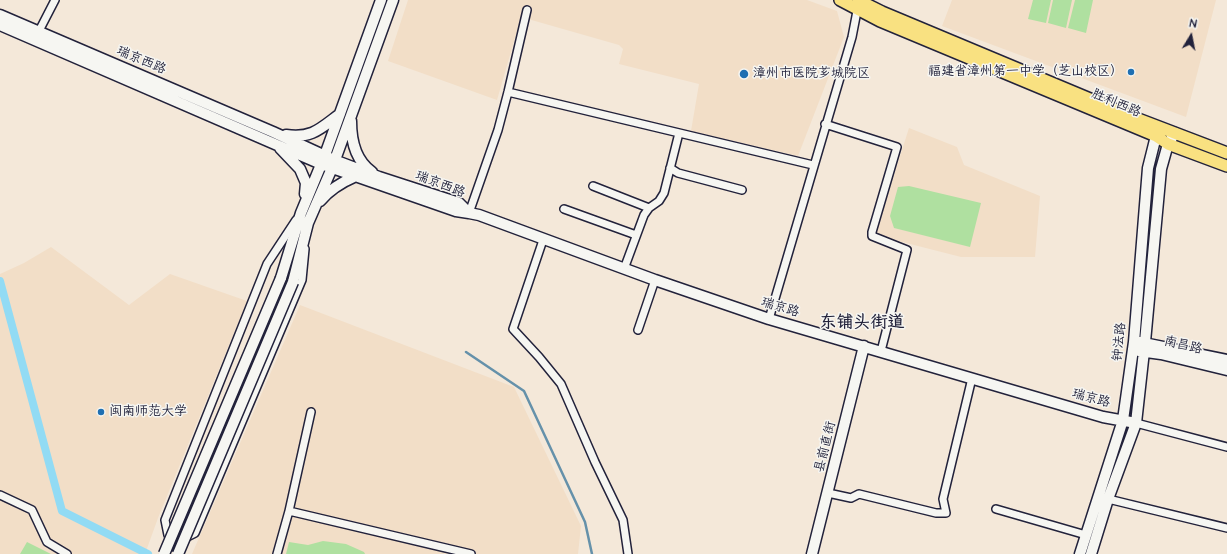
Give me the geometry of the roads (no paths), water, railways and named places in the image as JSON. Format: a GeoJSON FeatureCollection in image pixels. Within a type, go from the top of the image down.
{"type":"FeatureCollection","features":[{"type":"Feature","properties":{"kind":"main road","name":"胜利西路"},"geometry":{"type":"LineString","coordinates":[[840,0],[858,3],[895,27],[1158,132],[1168,144],[1227,166]]}},
{"type":"Feature","properties":{"kind":"main road"},"geometry":{"type":"LineString","coordinates":[[1158,132],[1175,133],[1227,153]]}},
{"type":"Feature","properties":{"kind":"street"},"geometry":{"type":"LineString","coordinates":[[39,31],[54,0]]}},
{"type":"Feature","properties":{"kind":"street"},"geometry":{"type":"LineString","coordinates":[[178,554],[293,282],[308,223],[314,209],[328,162],[340,114],[381,0]]}},
{"type":"Feature","properties":{"kind":"street"},"geometry":{"type":"LineString","coordinates":[[308,223],[302,280],[195,533],[179,541],[168,534],[165,520],[267,264],[302,210],[328,162],[351,114],[392,0]]}},
{"type":"Feature","properties":{"kind":"street"},"geometry":{"type":"LineString","coordinates":[[769,319],[852,36],[858,3]]}},
{"type":"Feature","properties":{"kind":"street"},"geometry":{"type":"LineString","coordinates":[[469,212],[498,130],[527,10]]}},
{"type":"Feature","properties":{"kind":"street","name":"瑞京西路"},"geometry":{"type":"LineString","coordinates":[[0,15],[273,132],[356,176],[456,211],[469,212]]}},
{"type":"Feature","properties":{"kind":"street","name":"瑞京西路"},"geometry":{"type":"LineString","coordinates":[[0,25],[277,145],[459,204],[469,212]]}},
{"type":"Feature","properties":{"kind":"street"},"geometry":{"type":"LineString","coordinates":[[508,92],[813,165]]}},
{"type":"Feature","properties":{"kind":"street"},"geometry":{"type":"LineString","coordinates":[[273,132],[297,136],[312,134],[340,114]]}},
{"type":"Feature","properties":{"kind":"street"},"geometry":{"type":"LineString","coordinates":[[351,114],[351,132],[355,151],[365,167],[379,177]]}},
{"type":"Feature","properties":{"kind":"street"},"geometry":{"type":"LineString","coordinates":[[825,124],[897,147],[872,232],[872,236],[907,250],[881,351]]}},
{"type":"Feature","properties":{"kind":"street","name":"钟法路"},"geometry":{"type":"LineString","coordinates":[[1091,554],[1103,498],[1123,420],[1133,346],[1148,168],[1158,132]]}},
{"type":"Feature","properties":{"kind":"street"},"geometry":{"type":"LineString","coordinates":[[624,269],[644,215],[649,208],[659,201],[664,193],[679,133]]}},
{"type":"Feature","properties":{"kind":"street","name":"钟法路"},"geometry":{"type":"LineString","coordinates":[[1080,554],[1086,535],[1136,423],[1145,347],[1161,169],[1168,144],[1175,133]]}},
{"type":"Feature","properties":{"kind":"street"},"geometry":{"type":"LineString","coordinates":[[164,554],[281,278],[302,210],[306,183],[300,169],[277,145]]}},
{"type":"Feature","properties":{"kind":"street"},"geometry":{"type":"LineString","coordinates":[[670,168],[678,173],[742,190]]}},
{"type":"Feature","properties":{"kind":"street"},"geometry":{"type":"LineString","coordinates":[[314,209],[325,195],[341,182],[356,176]]}},
{"type":"Feature","properties":{"kind":"street"},"geometry":{"type":"LineString","coordinates":[[592,186],[649,208]]}},
{"type":"Feature","properties":{"kind":"street"},"geometry":{"type":"LineString","coordinates":[[564,209],[636,235]]}},
{"type":"Feature","properties":{"kind":"street","name":"瑞京路"},"geometry":{"type":"LineString","coordinates":[[469,212],[624,269],[769,319],[1103,417],[1136,423]]}},
{"type":"Feature","properties":{"kind":"street"},"geometry":{"type":"LineString","coordinates":[[543,240],[513,329],[561,384],[622,520],[628,554]]}},
{"type":"Feature","properties":{"kind":"street"},"geometry":{"type":"LineString","coordinates":[[638,330],[656,280]]}},
{"type":"Feature","properties":{"kind":"street","name":"县前直街"},"geometry":{"type":"LineString","coordinates":[[812,554],[864,346]]}},
{"type":"Feature","properties":{"kind":"street","name":"南昌路"},"geometry":{"type":"LineString","coordinates":[[1133,346],[1227,360]]}},
{"type":"Feature","properties":{"kind":"street","name":"南昌路"},"geometry":{"type":"LineString","coordinates":[[1145,347],[1227,370]]}},
{"type":"Feature","properties":{"kind":"street"},"geometry":{"type":"LineString","coordinates":[[828,493],[851,498],[859,494],[936,513],[946,513],[943,499],[972,378]]}},
{"type":"Feature","properties":{"kind":"street"},"geometry":{"type":"LineString","coordinates":[[277,554],[289,511],[311,412]]}},
{"type":"Feature","properties":{"kind":"street"},"geometry":{"type":"LineString","coordinates":[[1136,423],[1227,447]]}},
{"type":"Feature","properties":{"kind":"street"},"geometry":{"type":"LineString","coordinates":[[0,496],[32,510],[47,542],[67,554]]}},
{"type":"Feature","properties":{"kind":"street"},"geometry":{"type":"LineString","coordinates":[[1103,498],[1227,528]]}},
{"type":"Feature","properties":{"kind":"street"},"geometry":{"type":"LineString","coordinates":[[996,509],[1086,535]]}},
{"type":"Feature","properties":{"kind":"street"},"geometry":{"type":"LineString","coordinates":[[289,511],[471,554]]}},
{"type":"Feature","properties":{"kind":"waterway"},"geometry":{"type":"LineString","coordinates":[[0,281],[62,511],[148,554]]}},
{"type":"Feature","properties":{"kind":"waterway"},"geometry":{"type":"LineString","coordinates":[[466,352],[524,391],[585,522],[592,554]]}},
{"type":"Feature","properties":{"kind":"place","name":"福建省漳州第一中学（芝山校区）"},"geometry":{"type":"Point","coordinates":[1131,72]}},
{"type":"Feature","properties":{"kind":"place","name":"漳州市医院芗城院区"},"geometry":{"type":"Point","coordinates":[744,74]}},
{"type":"Feature","properties":{"kind":"place","name":"闽南师范大学"},"geometry":{"type":"Point","coordinates":[101,412]}},
{"type":"Feature","properties":{"kind":"district","name":"东铺头街道"},"geometry":{"type":"Point","coordinates":[862,323]}}]}
